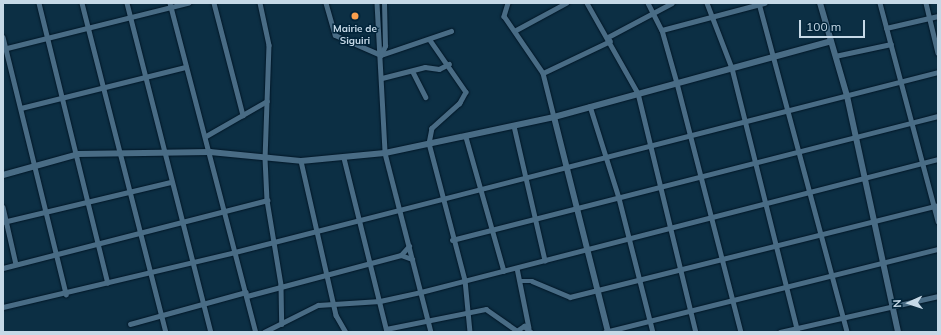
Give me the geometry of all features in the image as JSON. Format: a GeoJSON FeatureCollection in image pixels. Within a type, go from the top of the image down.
{"type":"FeatureCollection","features":[{"type":"Feature","properties":{"kind":"street"},"geometry":{"type":"LineString","coordinates":[[39,3],[100,243],[108,283]]}},
{"type":"Feature","properties":{"kind":"street"},"geometry":{"type":"LineString","coordinates":[[82,3],[102,88],[131,191],[166,332]]}},
{"type":"Feature","properties":{"kind":"street"},"geometry":{"type":"LineString","coordinates":[[127,3],[171,182],[211,332]]}},
{"type":"Feature","properties":{"kind":"street"},"geometry":{"type":"LineString","coordinates":[[4,49],[131,18],[171,5],[188,3]]}},
{"type":"Feature","properties":{"kind":"street"},"geometry":{"type":"LineString","coordinates":[[214,3],[243,115]]}},
{"type":"Feature","properties":{"kind":"street"},"geometry":{"type":"LineString","coordinates":[[260,3],[269,45],[265,158],[267,200],[281,285],[282,324]]}},
{"type":"Feature","properties":{"kind":"street"},"geometry":{"type":"LineString","coordinates":[[326,3],[335,35],[381,55],[430,40],[451,31]]}},
{"type":"Feature","properties":{"kind":"street"},"geometry":{"type":"LineString","coordinates":[[377,3],[381,55],[385,153],[431,332]]}},
{"type":"Feature","properties":{"kind":"street"},"geometry":{"type":"LineString","coordinates":[[381,55],[385,46],[384,3]]}},
{"type":"Feature","properties":{"kind":"street"},"geometry":{"type":"LineString","coordinates":[[508,3],[504,16],[516,30],[543,73],[575,208],[588,248],[607,332],[938,249]]}},
{"type":"Feature","properties":{"kind":"street"},"geometry":{"type":"LineString","coordinates":[[516,30],[566,3]]}},
{"type":"Feature","properties":{"kind":"street"},"geometry":{"type":"LineString","coordinates":[[587,3],[609,39],[638,93],[658,187],[696,332]]}},
{"type":"Feature","properties":{"kind":"street"},"geometry":{"type":"LineString","coordinates":[[648,3],[662,30],[677,83],[741,332]]}},
{"type":"Feature","properties":{"kind":"street"},"geometry":{"type":"LineString","coordinates":[[543,73],[609,39],[672,3]]}},
{"type":"Feature","properties":{"kind":"street"},"geometry":{"type":"LineString","coordinates":[[707,3],[715,16],[732,68],[798,330]]}},
{"type":"Feature","properties":{"kind":"street"},"geometry":{"type":"LineString","coordinates":[[662,30],[761,3],[847,332]]}},
{"type":"Feature","properties":{"kind":"street"},"geometry":{"type":"LineString","coordinates":[[820,3],[846,96],[866,179],[891,305],[898,332]]}},
{"type":"Feature","properties":{"kind":"street"},"geometry":{"type":"LineString","coordinates":[[880,3],[922,163],[936,205],[938,221]]}},
{"type":"Feature","properties":{"kind":"street"},"geometry":{"type":"LineString","coordinates":[[926,3],[938,53]]}},
{"type":"Feature","properties":{"kind":"street"},"geometry":{"type":"LineString","coordinates":[[171,5],[256,332]]}},
{"type":"Feature","properties":{"kind":"street"},"geometry":{"type":"LineString","coordinates":[[886,28],[938,16]]}},
{"type":"Feature","properties":{"kind":"street"},"geometry":{"type":"LineString","coordinates":[[3,38],[4,49],[21,108],[66,294]]}},
{"type":"Feature","properties":{"kind":"street"},"geometry":{"type":"LineString","coordinates":[[430,40],[449,64],[466,92],[460,103],[432,128],[429,143],[452,240],[465,280],[470,311],[470,332]]}},
{"type":"Feature","properties":{"kind":"street"},"geometry":{"type":"LineString","coordinates":[[3,175],[78,154],[210,152],[301,161],[385,153],[429,143],[466,137],[554,117],[638,93],[831,42]]}},
{"type":"Feature","properties":{"kind":"street"},"geometry":{"type":"LineString","coordinates":[[835,56],[891,44]]}},
{"type":"Feature","properties":{"kind":"street"},"geometry":{"type":"LineString","coordinates":[[382,78],[413,72],[425,67],[439,70],[449,64]]}},
{"type":"Feature","properties":{"kind":"street"},"geometry":{"type":"LineString","coordinates":[[21,108],[146,79],[186,67]]}},
{"type":"Feature","properties":{"kind":"street"},"geometry":{"type":"LineString","coordinates":[[413,72],[426,97]]}},
{"type":"Feature","properties":{"kind":"street"},"geometry":{"type":"LineString","coordinates":[[3,307],[66,294],[274,242],[481,187],[649,148],[745,121],[938,72]]}},
{"type":"Feature","properties":{"kind":"street"},"geometry":{"type":"LineString","coordinates":[[206,136],[267,101]]}},
{"type":"Feature","properties":{"kind":"street"},"geometry":{"type":"LineString","coordinates":[[590,106],[608,158],[653,332]]}},
{"type":"Feature","properties":{"kind":"street"},"geometry":{"type":"LineString","coordinates":[[452,240],[938,116]]}},
{"type":"Feature","properties":{"kind":"street"},"geometry":{"type":"LineString","coordinates":[[514,126],[524,177],[536,219],[545,260]]}},
{"type":"Feature","properties":{"kind":"street"},"geometry":{"type":"LineString","coordinates":[[466,137],[494,230],[504,271]]}},
{"type":"Feature","properties":{"kind":"street"},"geometry":{"type":"LineString","coordinates":[[344,158],[358,219],[371,262],[386,330],[470,311],[486,309],[516,331],[521,326],[530,330]]}},
{"type":"Feature","properties":{"kind":"street"},"geometry":{"type":"LineString","coordinates":[[264,332],[318,305],[380,301],[421,292],[517,268],[588,248],[766,206],[938,159]]}},
{"type":"Feature","properties":{"kind":"street"},"geometry":{"type":"LineString","coordinates":[[301,161],[335,303],[336,315],[346,332]]}},
{"type":"Feature","properties":{"kind":"street"},"geometry":{"type":"LineString","coordinates":[[5,221],[89,200],[171,182]]}},
{"type":"Feature","properties":{"kind":"street"},"geometry":{"type":"LineString","coordinates":[[3,268],[267,200]]}},
{"type":"Feature","properties":{"kind":"street"},"geometry":{"type":"LineString","coordinates":[[521,281],[532,281],[570,298],[776,247],[936,205]]}},
{"type":"Feature","properties":{"kind":"street"},"geometry":{"type":"LineString","coordinates":[[3,207],[16,264]]}},
{"type":"Feature","properties":{"kind":"street"},"geometry":{"type":"LineString","coordinates":[[401,255],[409,246]]}},
{"type":"Feature","properties":{"kind":"street"},"geometry":{"type":"LineString","coordinates":[[130,324],[401,255],[412,259]]}},
{"type":"Feature","properties":{"kind":"street"},"geometry":{"type":"LineString","coordinates":[[517,268],[521,281],[530,330]]}},
{"type":"Feature","properties":{"kind":"street"},"geometry":{"type":"LineString","coordinates":[[780,332],[798,330],[843,316],[938,296]]}},
{"type":"Feature","properties":{"kind":"place","name":"Mairie de Siguiri"},"geometry":{"type":"Point","coordinates":[355,16]}}]}
